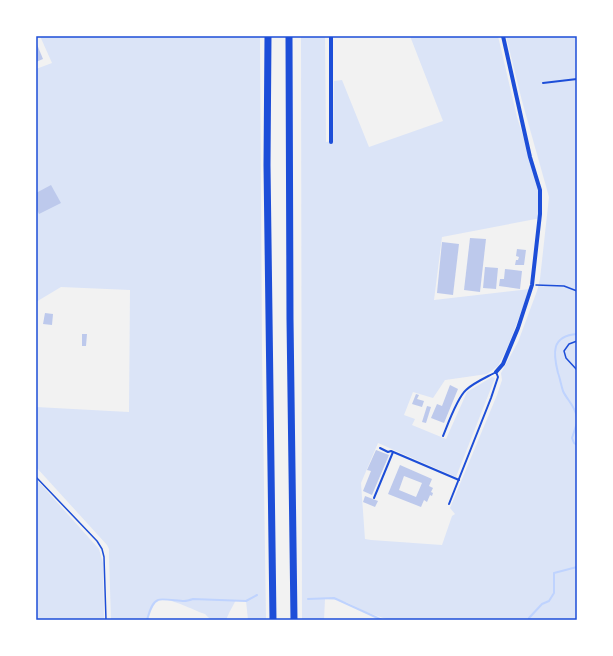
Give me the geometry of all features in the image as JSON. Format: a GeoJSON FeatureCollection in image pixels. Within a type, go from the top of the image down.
{"type":"FeatureCollection","features":[{"type":"Feature","properties":{"kind":"highway"},"geometry":{"type":"LineString","coordinates":[[268,36],[267,165],[273,620]]}},
{"type":"Feature","properties":{"kind":"highway"},"geometry":{"type":"LineString","coordinates":[[289,36],[290,319],[294,620]]}},
{"type":"Feature","properties":{"kind":"street"},"geometry":{"type":"LineString","coordinates":[[331,36],[331,142]]}},
{"type":"Feature","properties":{"kind":"street"},"geometry":{"type":"LineString","coordinates":[[496,372],[503,364],[518,328],[532,285],[540,214],[540,190],[530,157],[503,36]]}},
{"type":"Feature","properties":{"kind":"lane"},"geometry":{"type":"LineString","coordinates":[[543,83],[577,79]]}},
{"type":"Feature","properties":{"kind":"lane"},"geometry":{"type":"LineString","coordinates":[[443,436],[460,396],[466,389],[496,372],[498,377],[491,398],[449,504]]}},
{"type":"Feature","properties":{"kind":"lane"},"geometry":{"type":"LineString","coordinates":[[380,448],[388,452],[391,451],[458,480]]}},
{"type":"Feature","properties":{"kind":"lane"},"geometry":{"type":"LineString","coordinates":[[374,498],[393,452]]}},
{"type":"Feature","properties":{"kind":"path"},"geometry":{"type":"LineString","coordinates":[[532,285],[564,286],[577,291]]}},
{"type":"Feature","properties":{"kind":"path"},"geometry":{"type":"LineString","coordinates":[[577,341],[569,344],[564,352],[566,358],[577,370]]}},
{"type":"Feature","properties":{"kind":"path"},"geometry":{"type":"LineString","coordinates":[[36,477],[102,549],[104,557],[106,620]]}},
{"type":"Feature","properties":{"kind":"shaded area"},"geometry":{"type":"Polygon","coordinates":[[[40,36],[260,36],[262,349],[266,620],[248,620],[246,601],[236,600],[226,620],[211,620],[205,614],[172,601],[160,599],[153,604],[147,620],[111,620],[109,549],[36,467],[36,407],[129,412],[130,290],[61,287],[36,302],[36,69],[52,63],[40,36]]]}},
{"type":"Feature","properties":{"kind":"shaded area"},"geometry":{"type":"Polygon","coordinates":[[[301,36],[325,36],[326,142],[333,141],[334,81],[342,80],[369,147],[443,121],[410,36],[498,36],[517,117],[541,193],[541,218],[442,237],[434,300],[530,289],[508,346],[498,366],[487,374],[445,380],[433,398],[413,392],[404,415],[415,419],[412,425],[446,439],[467,392],[492,377],[495,378],[456,477],[378,443],[361,483],[365,539],[442,545],[452,516],[455,514],[450,508],[497,395],[502,380],[501,373],[518,342],[540,279],[549,197],[522,101],[506,36],[577,36],[577,620],[385,620],[386,619],[366,612],[348,603],[338,600],[325,599],[324,620],[302,620],[301,36]]]}},
{"type":"Feature","properties":{"kind":"shaded area"},"geometry":{"type":"Polygon","coordinates":[[[36,479],[99,549],[103,563],[104,620],[36,620],[36,479]]]}},
{"type":"Feature","properties":{"kind":"building"},"geometry":{"type":"Polygon","coordinates":[[[36,42],[43,59],[36,62],[36,42]]]}},
{"type":"Feature","properties":{"kind":"building"},"geometry":{"type":"Polygon","coordinates":[[[51,185],[61,203],[39,214],[36,208],[36,193],[51,185]]]}},
{"type":"Feature","properties":{"kind":"building"},"geometry":{"type":"Polygon","coordinates":[[[470,238],[486,239],[480,292],[464,290],[470,238]]]}},
{"type":"Feature","properties":{"kind":"building"},"geometry":{"type":"Polygon","coordinates":[[[442,242],[459,244],[453,295],[437,293],[442,242]]]}},
{"type":"Feature","properties":{"kind":"building"},"geometry":{"type":"Polygon","coordinates":[[[517,249],[526,250],[524,265],[515,265],[516,260],[518,260],[519,257],[516,256],[517,249]]]}},
{"type":"Feature","properties":{"kind":"building"},"geometry":{"type":"Polygon","coordinates":[[[485,267],[498,268],[496,289],[483,288],[485,267]]]}},
{"type":"Feature","properties":{"kind":"building"},"geometry":{"type":"Polygon","coordinates":[[[505,269],[522,271],[520,289],[499,286],[500,279],[504,279],[505,269]]]}},
{"type":"Feature","properties":{"kind":"building"},"geometry":{"type":"Polygon","coordinates":[[[45,313],[53,314],[52,325],[43,324],[45,313]]]}},
{"type":"Feature","properties":{"kind":"building"},"geometry":{"type":"Polygon","coordinates":[[[82,334],[87,334],[86,346],[82,346],[82,334]]]}},
{"type":"Feature","properties":{"kind":"building"},"geometry":{"type":"Polygon","coordinates":[[[450,385],[458,389],[444,423],[431,418],[437,404],[442,406],[450,385]]]}},
{"type":"Feature","properties":{"kind":"building"},"geometry":{"type":"Polygon","coordinates":[[[416,394],[419,395],[417,399],[424,401],[422,407],[412,404],[416,394]]]}},
{"type":"Feature","properties":{"kind":"building"},"geometry":{"type":"Polygon","coordinates":[[[427,406],[431,407],[426,423],[422,422],[427,406]]]}},
{"type":"Feature","properties":{"kind":"building"},"geometry":{"type":"Polygon","coordinates":[[[376,450],[389,455],[372,495],[363,491],[371,471],[367,470],[376,450]]]}},
{"type":"Feature","properties":{"kind":"building"},"geometry":{"type":"Polygon","coordinates":[[[400,465],[432,479],[429,486],[433,488],[431,492],[433,493],[432,496],[430,495],[427,502],[424,500],[421,507],[388,494],[400,465]],[[404,476],[399,490],[416,497],[422,483],[404,476]]]}},
{"type":"Feature","properties":{"kind":"building"},"geometry":{"type":"Polygon","coordinates":[[[365,496],[378,501],[375,507],[363,502],[365,496]]]}},
{"type":"Feature","properties":{"kind":"waterway"},"geometry":{"type":"LineString","coordinates":[[577,334],[562,338],[558,342],[555,352],[556,366],[563,391],[573,407],[577,418]]}},
{"type":"Feature","properties":{"kind":"waterway"},"geometry":{"type":"LineString","coordinates":[[577,423],[572,438],[574,443],[577,445]]}},
{"type":"Feature","properties":{"kind":"waterway"},"geometry":{"type":"LineString","coordinates":[[529,620],[529,618],[542,604],[549,601],[554,593],[554,573],[577,567]]}},
{"type":"Feature","properties":{"kind":"waterway"},"geometry":{"type":"LineString","coordinates":[[147,620],[152,606],[160,599],[184,601],[193,599],[246,601],[257,595]]}},
{"type":"Feature","properties":{"kind":"waterway"},"geometry":{"type":"LineString","coordinates":[[308,599],[334,598],[382,620]]}}]}
